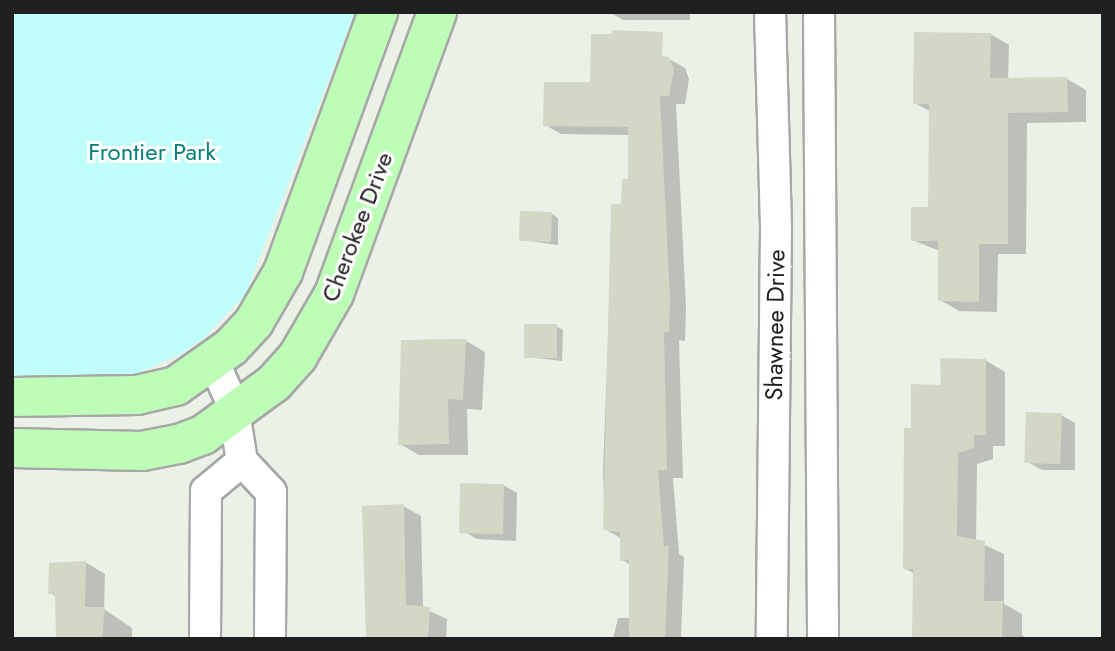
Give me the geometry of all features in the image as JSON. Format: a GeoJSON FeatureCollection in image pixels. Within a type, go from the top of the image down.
{"type":"FeatureCollection","features":[{"type":"Feature","properties":{"kind":"main road"},"geometry":{"type":"LineString","coordinates":[[12,397],[137,395],[176,386],[204,370],[254,322],[283,272],[379,12]]}},
{"type":"Feature","properties":{"kind":"main road","name":"Cherokee Drive"},"geometry":{"type":"LineString","coordinates":[[12,448],[142,451],[203,435],[235,415],[274,383],[298,356],[334,295],[438,12]]}},
{"type":"Feature","properties":{"kind":"street","name":"Shawnee Drive"},"geometry":{"type":"LineString","coordinates":[[770,12],[776,228],[772,639]]}},
{"type":"Feature","properties":{"kind":"street","name":"Shawnee Drive"},"geometry":{"type":"LineString","coordinates":[[819,12],[823,639]]}},
{"type":"Feature","properties":{"kind":"street"},"geometry":{"type":"LineString","coordinates":[[204,370],[235,415],[242,461],[271,492],[270,639]]}},
{"type":"Feature","properties":{"kind":"street"},"geometry":{"type":"LineString","coordinates":[[205,639],[206,491],[242,461]]}},
{"type":"Feature","properties":{"kind":"green space","name":"Frontier Park"},"geometry":{"type":"Polygon","coordinates":[[[12,12],[355,12],[245,295],[205,337],[181,354],[129,377],[12,378],[12,12]]]}},
{"type":"Feature","properties":{"kind":"building"},"geometry":{"type":"Polygon","coordinates":[[[612,30],[663,32],[662,56],[669,57],[674,69],[669,96],[660,96],[670,297],[669,332],[664,332],[667,470],[658,470],[664,546],[669,546],[665,639],[629,639],[629,560],[620,561],[620,532],[603,530],[611,204],[621,204],[622,179],[628,179],[628,127],[543,126],[544,82],[590,82],[591,34],[612,34],[612,30]]]}},
{"type":"Feature","properties":{"kind":"building"},"geometry":{"type":"Polygon","coordinates":[[[914,32],[991,33],[990,78],[1067,77],[1068,112],[1008,113],[1008,244],[979,244],[979,302],[938,301],[938,241],[911,241],[911,207],[928,207],[929,104],[913,104],[914,32]]]}},
{"type":"Feature","properties":{"kind":"building"},"geometry":{"type":"Polygon","coordinates":[[[520,211],[552,212],[551,242],[519,241],[520,211]]]}},
{"type":"Feature","properties":{"kind":"building"},"geometry":{"type":"Polygon","coordinates":[[[524,324],[557,324],[557,358],[524,358],[524,324]]]}},
{"type":"Feature","properties":{"kind":"building"},"geometry":{"type":"Polygon","coordinates":[[[466,339],[463,400],[448,399],[449,444],[398,445],[401,340],[466,339]]]}},
{"type":"Feature","properties":{"kind":"building"},"geometry":{"type":"Polygon","coordinates":[[[940,358],[986,359],[986,435],[974,435],[974,448],[958,453],[957,536],[985,541],[984,601],[1003,601],[1002,639],[912,639],[913,569],[903,569],[904,428],[911,428],[911,384],[941,385],[940,358]]]}},
{"type":"Feature","properties":{"kind":"building"},"geometry":{"type":"Polygon","coordinates":[[[1026,412],[1062,413],[1060,464],[1024,463],[1026,412]]]}},
{"type":"Feature","properties":{"kind":"building"},"geometry":{"type":"Polygon","coordinates":[[[460,483],[504,484],[503,534],[459,533],[460,483]]]}},
{"type":"Feature","properties":{"kind":"building"},"geometry":{"type":"Polygon","coordinates":[[[404,504],[406,605],[430,607],[428,639],[366,639],[362,506],[404,504]]]}},
{"type":"Feature","properties":{"kind":"building"},"geometry":{"type":"Polygon","coordinates":[[[86,561],[85,607],[105,607],[102,639],[56,639],[55,594],[48,594],[49,563],[86,561]]]}}]}
